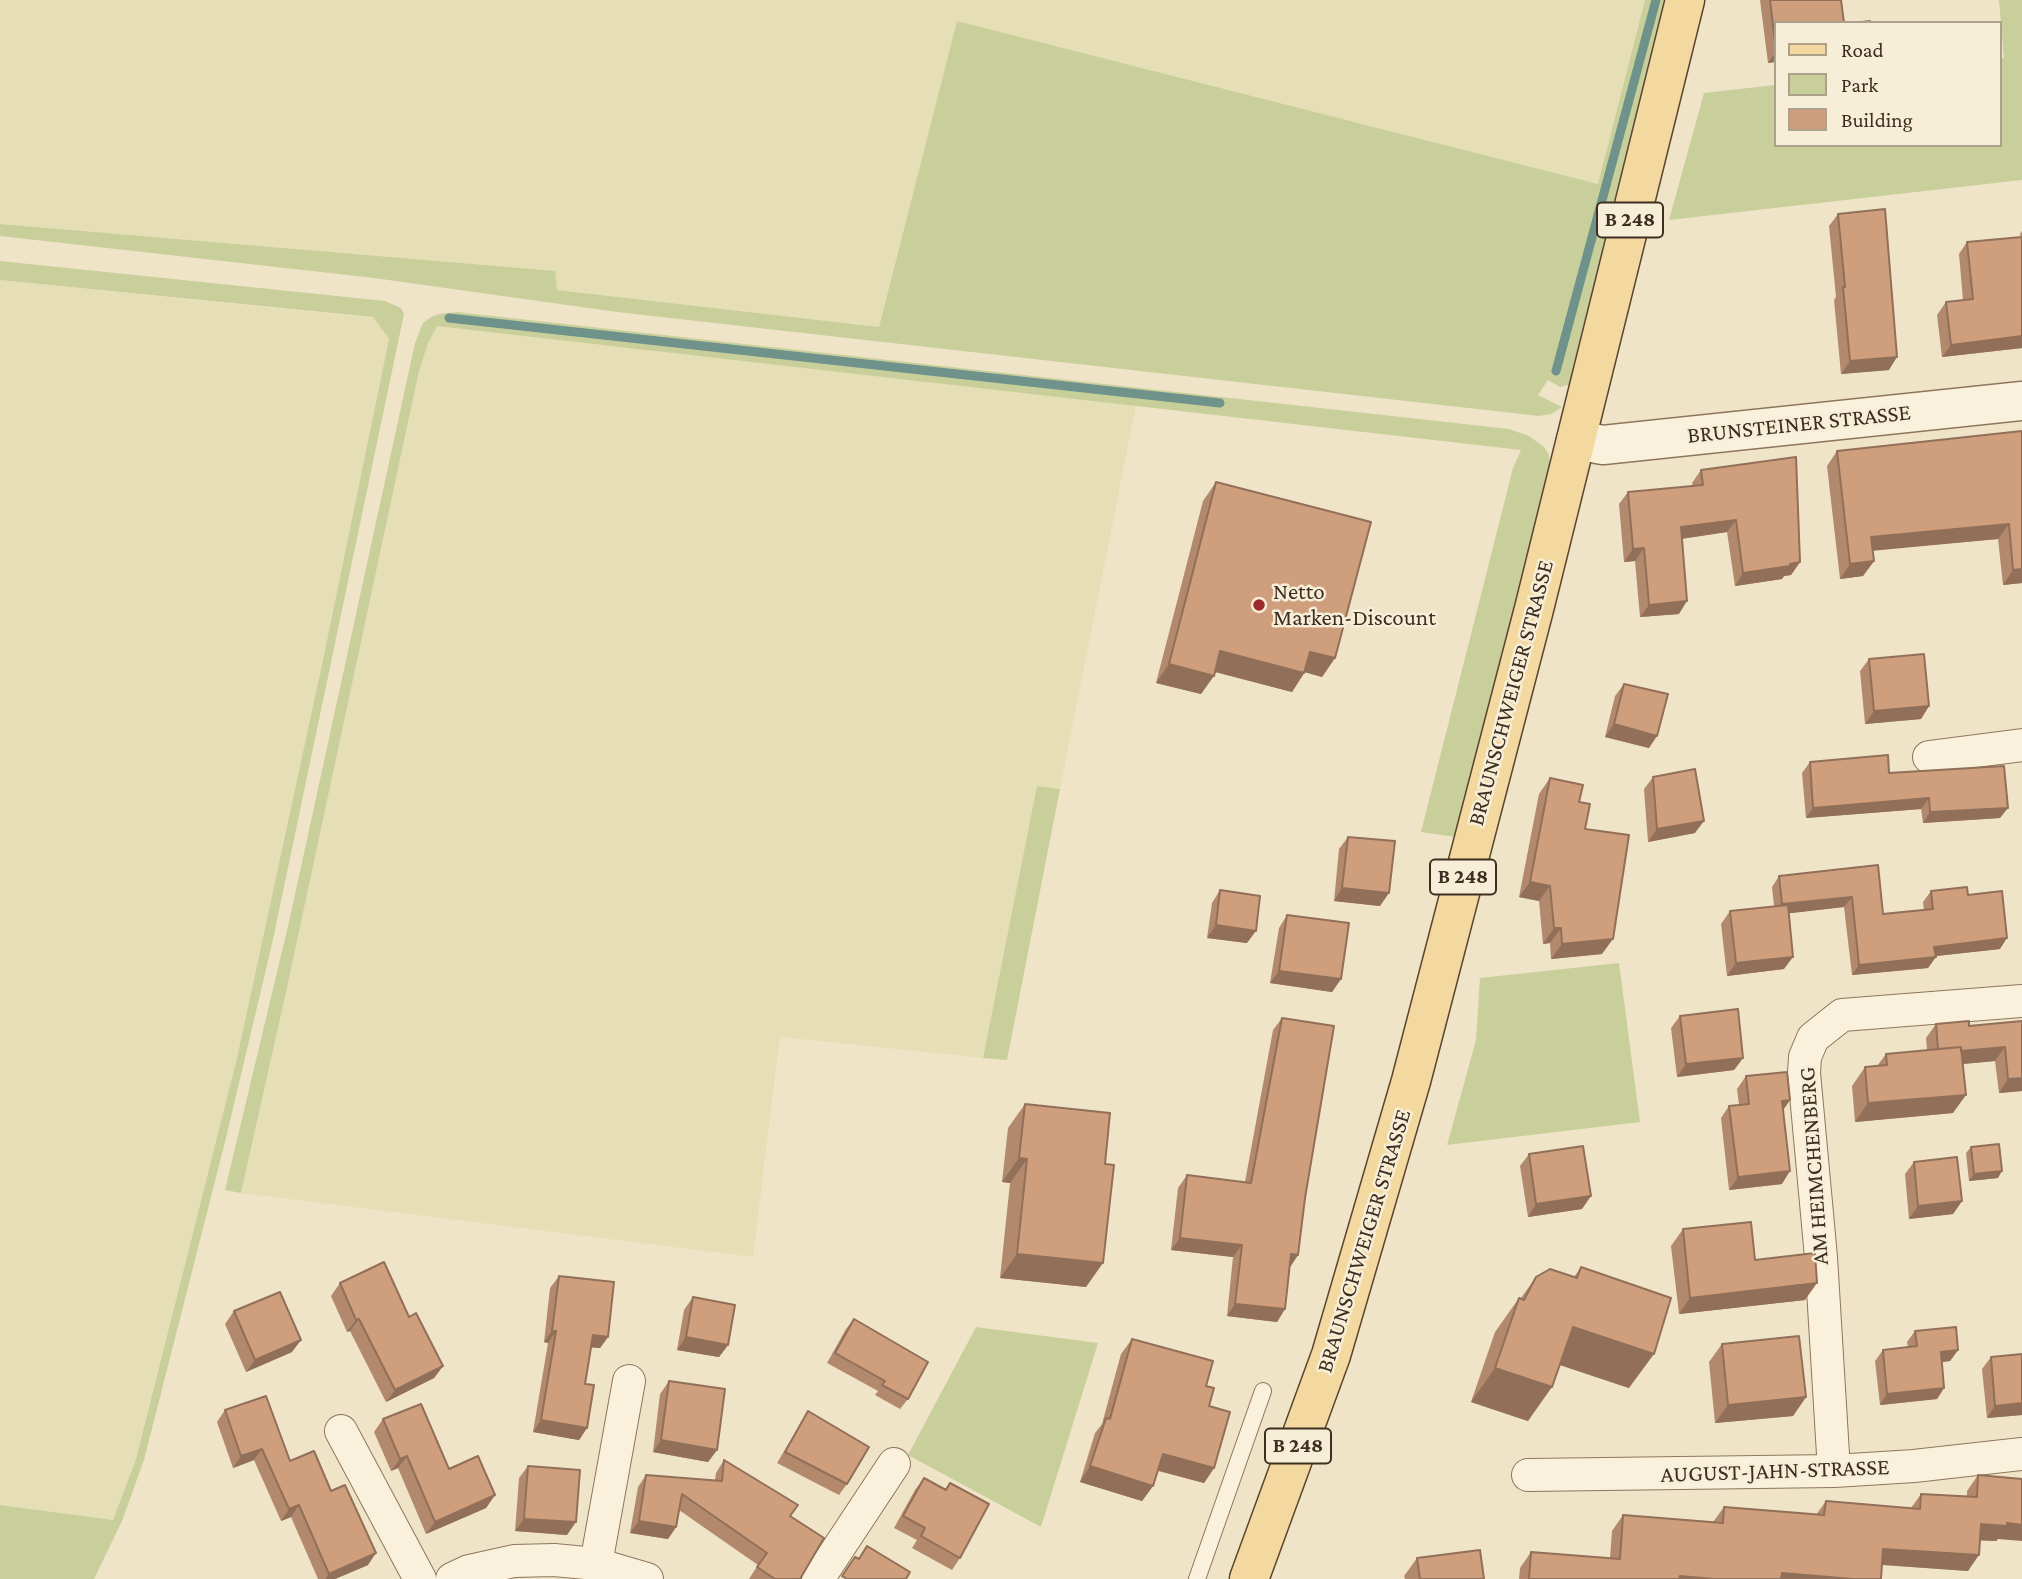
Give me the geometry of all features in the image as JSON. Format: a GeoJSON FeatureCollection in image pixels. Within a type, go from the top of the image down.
{"type":"FeatureCollection","features":[{"type":"Feature","properties":{"kind":"main road","name":"BRAUNSCHWEIGER STRASSE"},"geometry":{"type":"LineString","coordinates":[[1249,1579],[1331,1355],[1411,1081],[1576,440],[1685,0]]}},
{"type":"Feature","properties":{"kind":"street","name":"BRUNSTEINER STRASSE"},"geometry":{"type":"LineString","coordinates":[[1576,440],[1603,445],[2022,401]]}},
{"type":"Feature","properties":{"kind":"street"},"geometry":{"type":"LineString","coordinates":[[1929,757],[2022,746]]}},
{"type":"Feature","properties":{"kind":"street","name":"AM HEIMCHENBERG"},"geometry":{"type":"LineString","coordinates":[[1834,1471],[1821,1257],[1804,1073],[1805,1057],[1813,1038],[1842,1015],[2022,1001]]}},
{"type":"Feature","properties":{"kind":"street"},"geometry":{"type":"LineString","coordinates":[[596,1564],[629,1381]]}},
{"type":"Feature","properties":{"kind":"street"},"geometry":{"type":"LineString","coordinates":[[341,1431],[420,1579]]}},
{"type":"Feature","properties":{"kind":"street","name":"AUGUST-JAHN-STRASSE"},"geometry":{"type":"LineString","coordinates":[[1528,1475],[1834,1471],[1914,1466],[2022,1454]]}},
{"type":"Feature","properties":{"kind":"street"},"geometry":{"type":"LineString","coordinates":[[818,1579],[894,1464]]}},
{"type":"Feature","properties":{"kind":"street"},"geometry":{"type":"LineString","coordinates":[[452,1579],[469,1571],[514,1561],[554,1560],[596,1564],[646,1579]]}},
{"type":"Feature","properties":{"kind":"lane"},"geometry":{"type":"LineString","coordinates":[[1197,1579],[1263,1391]]}},
{"type":"Feature","properties":{"kind":"shaded area"},"geometry":{"type":"Polygon","coordinates":[[[0,0],[1645,0],[1598,184],[957,21],[879,327],[557,290],[554,271],[0,224],[0,0]]]}},
{"type":"Feature","properties":{"kind":"shaded area"},"geometry":{"type":"Polygon","coordinates":[[[0,280],[374,318],[389,339],[237,1058],[136,1459],[113,1520],[0,1505],[0,280]]]}},
{"type":"Feature","properties":{"kind":"shaded area"},"geometry":{"type":"Polygon","coordinates":[[[437,325],[1136,405],[1060,789],[1037,787],[983,1058],[780,1037],[753,1257],[241,1193],[419,371],[437,325]]]}},
{"type":"Feature","properties":{"kind":"green space"},"geometry":{"type":"Polygon","coordinates":[[[1645,0],[1668,0],[1572,384],[1560,387],[1548,380],[1538,395],[1562,407],[1551,414],[1539,416],[617,312],[374,278],[0,236],[0,224],[555,271],[557,290],[879,327],[957,21],[1598,184],[1645,0]]]}},
{"type":"Feature","properties":{"kind":"green space"},"geometry":{"type":"Polygon","coordinates":[[[1999,0],[2022,0],[2022,180],[1669,220],[1704,93],[1773,85],[1773,147],[2001,147],[2001,59],[2004,58],[1999,0]]]}},
{"type":"Feature","properties":{"kind":"green space"},"geometry":{"type":"Polygon","coordinates":[[[0,261],[385,301],[401,308],[404,314],[272,944],[226,1138],[144,1460],[122,1521],[94,1579],[0,1579],[0,1505],[113,1520],[136,1459],[237,1058],[389,339],[373,317],[0,280],[0,261]]]}},
{"type":"Feature","properties":{"kind":"green space"},"geometry":{"type":"Polygon","coordinates":[[[457,312],[1509,429],[1529,436],[1544,447],[1549,455],[1551,471],[1456,837],[1421,832],[1513,468],[1521,450],[437,326],[419,371],[241,1193],[225,1190],[289,922],[415,343],[423,323],[431,317],[457,312]]]}},
{"type":"Feature","properties":{"kind":"green space"},"geometry":{"type":"Polygon","coordinates":[[[1037,786],[1060,789],[1007,1060],[983,1058],[1037,786]]]}},
{"type":"Feature","properties":{"kind":"green space"},"geometry":{"type":"Polygon","coordinates":[[[1619,963],[1640,1122],[1447,1145],[1476,1040],[1480,978],[1619,963]]]}},
{"type":"Feature","properties":{"kind":"green space"},"geometry":{"type":"Polygon","coordinates":[[[976,1327],[1098,1343],[1041,1527],[908,1455],[976,1327]]]}},
{"type":"Feature","properties":{"kind":"building"},"geometry":{"type":"Polygon","coordinates":[[[1770,0],[1841,0],[1844,21],[1773,21],[1773,25],[1770,0]]]}},
{"type":"Feature","properties":{"kind":"building"},"geometry":{"type":"Polygon","coordinates":[[[1885,209],[1897,357],[1850,361],[1838,214],[1885,209]]]}},
{"type":"Feature","properties":{"kind":"building"},"geometry":{"type":"Polygon","coordinates":[[[2022,237],[2022,336],[1951,345],[1946,302],[1973,299],[1967,242],[2022,237]]]}},
{"type":"Feature","properties":{"kind":"building"},"geometry":{"type":"Polygon","coordinates":[[[2022,431],[2022,569],[2013,570],[2009,524],[1871,537],[1874,561],[1850,564],[1837,451],[2022,431]]]}},
{"type":"Feature","properties":{"kind":"building"},"geometry":{"type":"Polygon","coordinates":[[[1796,457],[1800,562],[1743,573],[1736,520],[1681,527],[1687,601],[1649,605],[1644,548],[1633,549],[1628,492],[1703,485],[1701,470],[1796,457]]]}},
{"type":"Feature","properties":{"kind":"building","name":"Netto Marken-Discount"},"geometry":{"type":"Polygon","coordinates":[[[1216,482],[1371,522],[1335,658],[1310,652],[1304,673],[1220,651],[1214,676],[1169,664],[1216,482]]]}},
{"type":"Feature","properties":{"kind":"building"},"geometry":{"type":"Polygon","coordinates":[[[1924,654],[1929,706],[1874,711],[1869,659],[1924,654]]]}},
{"type":"Feature","properties":{"kind":"building"},"geometry":{"type":"Polygon","coordinates":[[[1624,684],[1668,694],[1657,736],[1614,724],[1624,684]]]}},
{"type":"Feature","properties":{"kind":"building"},"geometry":{"type":"Polygon","coordinates":[[[1888,755],[1889,773],[2004,766],[2008,808],[1930,812],[1929,798],[1813,808],[1810,762],[1888,755]]]}},
{"type":"Feature","properties":{"kind":"building"},"geometry":{"type":"Polygon","coordinates":[[[1695,769],[1704,821],[1657,829],[1653,777],[1695,769]]]}},
{"type":"Feature","properties":{"kind":"building"},"geometry":{"type":"Polygon","coordinates":[[[1550,778],[1583,785],[1579,802],[1590,804],[1585,829],[1629,835],[1613,939],[1562,944],[1561,928],[1554,928],[1550,886],[1530,882],[1550,778]]]}},
{"type":"Feature","properties":{"kind":"building"},"geometry":{"type":"Polygon","coordinates":[[[1348,837],[1395,841],[1389,893],[1342,888],[1348,837]]]}},
{"type":"Feature","properties":{"kind":"building"},"geometry":{"type":"Polygon","coordinates":[[[1878,865],[1883,914],[1933,909],[1931,891],[1967,887],[1968,895],[2002,891],[2007,938],[1934,947],[1936,957],[1859,965],[1852,897],[1782,904],[1779,876],[1878,865]]]}},
{"type":"Feature","properties":{"kind":"building"},"geometry":{"type":"Polygon","coordinates":[[[1220,890],[1260,896],[1256,931],[1216,925],[1220,890]]]}},
{"type":"Feature","properties":{"kind":"building"},"geometry":{"type":"Polygon","coordinates":[[[1788,905],[1793,957],[1736,963],[1730,911],[1788,905]]]}},
{"type":"Feature","properties":{"kind":"building"},"geometry":{"type":"Polygon","coordinates":[[[1287,915],[1349,923],[1341,979],[1279,971],[1287,915]]]}},
{"type":"Feature","properties":{"kind":"building"},"geometry":{"type":"Polygon","coordinates":[[[1738,1009],[1743,1058],[1686,1064],[1680,1016],[1738,1009]]]}},
{"type":"Feature","properties":{"kind":"building"},"geometry":{"type":"Polygon","coordinates":[[[1282,1018],[1334,1026],[1298,1255],[1291,1254],[1285,1309],[1235,1304],[1242,1245],[1180,1238],[1187,1175],[1251,1183],[1282,1018]]]}},
{"type":"Feature","properties":{"kind":"building"},"geometry":{"type":"Polygon","coordinates":[[[1969,1021],[1969,1026],[2022,1021],[2022,1078],[2008,1079],[2005,1047],[1961,1051],[1961,1047],[1938,1049],[1936,1024],[1969,1021]]]}},
{"type":"Feature","properties":{"kind":"building"},"geometry":{"type":"Polygon","coordinates":[[[1961,1047],[1966,1095],[1868,1103],[1865,1067],[1887,1065],[1886,1054],[1961,1047]]]}},
{"type":"Feature","properties":{"kind":"building"},"geometry":{"type":"Polygon","coordinates":[[[1787,1072],[1790,1100],[1782,1101],[1790,1171],[1738,1177],[1729,1106],[1749,1104],[1746,1076],[1787,1072]]]}},
{"type":"Feature","properties":{"kind":"building"},"geometry":{"type":"Polygon","coordinates":[[[1025,1104],[1110,1113],[1105,1164],[1114,1165],[1103,1263],[1017,1254],[1027,1159],[1019,1158],[1025,1104]]]}},
{"type":"Feature","properties":{"kind":"building"},"geometry":{"type":"Polygon","coordinates":[[[1999,1144],[2002,1171],[1974,1174],[1971,1147],[1999,1144]]]}},
{"type":"Feature","properties":{"kind":"building"},"geometry":{"type":"Polygon","coordinates":[[[1583,1146],[1591,1196],[1536,1204],[1529,1154],[1583,1146]]]}},
{"type":"Feature","properties":{"kind":"building"},"geometry":{"type":"Polygon","coordinates":[[[1957,1157],[1962,1201],[1918,1206],[1914,1162],[1957,1157]]]}},
{"type":"Feature","properties":{"kind":"building"},"geometry":{"type":"Polygon","coordinates":[[[1751,1222],[1755,1260],[1815,1253],[1817,1283],[1690,1298],[1683,1229],[1751,1222]]]}},
{"type":"Feature","properties":{"kind":"building"},"geometry":{"type":"Polygon","coordinates":[[[384,1262],[409,1317],[416,1313],[443,1366],[395,1390],[359,1319],[356,1320],[340,1283],[384,1262]]]}},
{"type":"Feature","properties":{"kind":"building"},"geometry":{"type":"Polygon","coordinates":[[[1581,1267],[1671,1298],[1654,1354],[1573,1327],[1552,1387],[1495,1368],[1519,1298],[1524,1300],[1536,1277],[1550,1269],[1577,1278],[1581,1267]]]}},
{"type":"Feature","properties":{"kind":"building"},"geometry":{"type":"Polygon","coordinates":[[[559,1276],[614,1282],[608,1337],[593,1335],[585,1384],[594,1385],[587,1428],[541,1420],[556,1331],[552,1331],[559,1276]]]}},
{"type":"Feature","properties":{"kind":"building"},"geometry":{"type":"Polygon","coordinates":[[[280,1292],[301,1340],[255,1360],[234,1311],[280,1292]]]}},
{"type":"Feature","properties":{"kind":"building"},"geometry":{"type":"Polygon","coordinates":[[[693,1297],[735,1305],[728,1345],[686,1337],[693,1297]]]}},
{"type":"Feature","properties":{"kind":"building"},"geometry":{"type":"Polygon","coordinates":[[[854,1319],[928,1362],[908,1399],[882,1385],[885,1381],[835,1353],[854,1319]]]}},
{"type":"Feature","properties":{"kind":"building"},"geometry":{"type":"Polygon","coordinates":[[[1956,1327],[1958,1350],[1941,1352],[1944,1388],[1887,1394],[1883,1350],[1917,1346],[1915,1331],[1956,1327]]]}},
{"type":"Feature","properties":{"kind":"building"},"geometry":{"type":"Polygon","coordinates":[[[1799,1336],[1806,1397],[1728,1405],[1722,1344],[1799,1336]]]}},
{"type":"Feature","properties":{"kind":"building"},"geometry":{"type":"Polygon","coordinates":[[[1132,1339],[1213,1361],[1206,1386],[1214,1388],[1209,1406],[1230,1412],[1214,1468],[1163,1454],[1153,1486],[1090,1466],[1106,1418],[1110,1419],[1132,1339]]]}},
{"type":"Feature","properties":{"kind":"building"},"geometry":{"type":"Polygon","coordinates":[[[2022,1354],[2022,1403],[1995,1406],[1991,1357],[2022,1354]]]}},
{"type":"Feature","properties":{"kind":"building"},"geometry":{"type":"Polygon","coordinates":[[[669,1381],[725,1389],[717,1450],[661,1440],[669,1381]]]}},
{"type":"Feature","properties":{"kind":"building"},"geometry":{"type":"Polygon","coordinates":[[[266,1396],[290,1461],[314,1451],[331,1491],[345,1485],[376,1553],[329,1574],[299,1505],[289,1509],[262,1449],[241,1456],[225,1410],[266,1396]]]}},
{"type":"Feature","properties":{"kind":"building"},"geometry":{"type":"Polygon","coordinates":[[[421,1404],[449,1469],[478,1456],[495,1495],[435,1522],[407,1456],[400,1459],[383,1419],[421,1404]]]}},
{"type":"Feature","properties":{"kind":"building"},"geometry":{"type":"Polygon","coordinates":[[[808,1411],[869,1447],[847,1484],[785,1452],[808,1411]]]}},
{"type":"Feature","properties":{"kind":"building"},"geometry":{"type":"Polygon","coordinates":[[[724,1460],[798,1505],[790,1516],[824,1538],[800,1579],[775,1579],[757,1567],[767,1553],[682,1494],[676,1527],[639,1521],[646,1475],[722,1481],[724,1460]]]}},
{"type":"Feature","properties":{"kind":"building"},"geometry":{"type":"Polygon","coordinates":[[[528,1466],[580,1470],[576,1522],[524,1519],[528,1466]]]}},
{"type":"Feature","properties":{"kind":"building"},"geometry":{"type":"Polygon","coordinates":[[[1978,1475],[2022,1479],[2022,1525],[1981,1524],[1979,1555],[1883,1549],[1881,1579],[1782,1573],[1781,1579],[1680,1576],[1679,1579],[1529,1579],[1531,1552],[1620,1559],[1623,1515],[1723,1523],[1724,1507],[1824,1515],[1826,1501],[1920,1509],[1921,1494],[1977,1497],[1978,1475]]]}},
{"type":"Feature","properties":{"kind":"building"},"geometry":{"type":"Polygon","coordinates":[[[924,1478],[946,1490],[950,1483],[989,1504],[960,1558],[921,1536],[925,1528],[903,1516],[924,1478]]]}},
{"type":"Feature","properties":{"kind":"building"},"geometry":{"type":"Polygon","coordinates":[[[867,1546],[910,1572],[906,1579],[847,1579],[842,1576],[855,1557],[859,1559],[867,1546]]]}},
{"type":"Feature","properties":{"kind":"building"},"geometry":{"type":"Polygon","coordinates":[[[1480,1550],[1484,1579],[1420,1579],[1417,1558],[1480,1550]]]}},
{"type":"Feature","properties":{"kind":"waterway"},"geometry":{"type":"LineString","coordinates":[[1556,371],[1656,0]]}},
{"type":"Feature","properties":{"kind":"waterway"},"geometry":{"type":"LineString","coordinates":[[449,318],[1220,403]]}},
{"type":"Feature","properties":{"kind":"place","name":"Netto Marken-Discount"},"geometry":{"type":"Point","coordinates":[1259,605]}}]}
